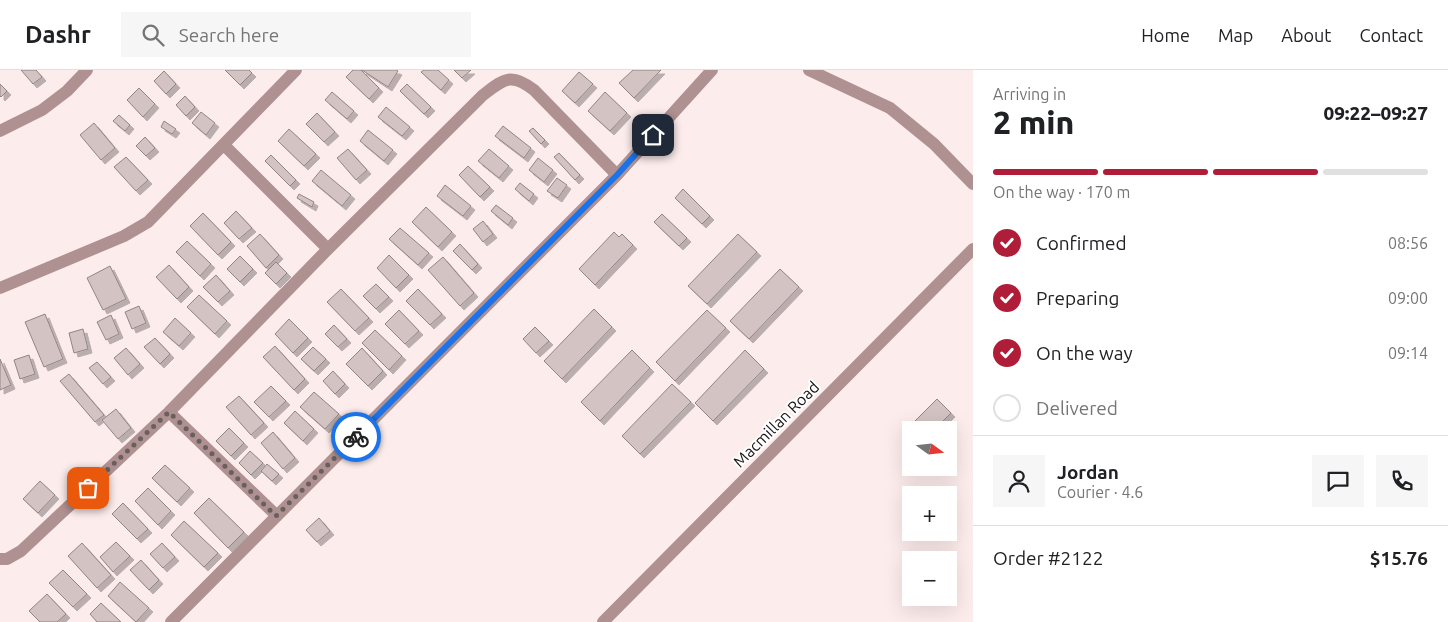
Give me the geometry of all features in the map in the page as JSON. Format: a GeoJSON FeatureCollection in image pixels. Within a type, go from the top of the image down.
{"type":"FeatureCollection","features":[{"type":"Feature","properties":{"kind":"street"},"geometry":{"type":"LineString","coordinates":[[0,132],[42,110],[67,90],[87,70]]}},
{"type":"Feature","properties":{"kind":"street"},"geometry":{"type":"LineString","coordinates":[[0,288],[124,236],[148,222],[296,70]]}},
{"type":"Feature","properties":{"kind":"street"},"geometry":{"type":"LineString","coordinates":[[171,622],[617,175],[712,70]]}},
{"type":"Feature","properties":{"kind":"street"},"geometry":{"type":"LineString","coordinates":[[808,70],[890,108],[934,144],[973,184]]}},
{"type":"Feature","properties":{"kind":"street"},"geometry":{"type":"LineString","coordinates":[[0,559],[7,559],[21,551],[169,412],[328,249],[483,96],[499,83],[511,79],[522,80],[617,175]]}},
{"type":"Feature","properties":{"kind":"street"},"geometry":{"type":"LineString","coordinates":[[224,145],[328,249]]}},
{"type":"Feature","properties":{"kind":"street","name":"Macmillan Road"},"geometry":{"type":"LineString","coordinates":[[603,622],[973,249]]}},
{"type":"Feature","properties":{"kind":"street"},"geometry":{"type":"LineString","coordinates":[[169,412],[276,516]]}},
{"type":"Feature","properties":{"kind":"building"},"geometry":{"type":"Polygon","coordinates":[[[21,70],[36,70],[42,77],[33,84],[21,70]]]}},
{"type":"Feature","properties":{"kind":"building"},"geometry":{"type":"Polygon","coordinates":[[[225,70],[249,70],[252,73],[240,85],[225,70]]]}},
{"type":"Feature","properties":{"kind":"building"},"geometry":{"type":"Polygon","coordinates":[[[353,70],[361,70],[379,88],[369,99],[346,77],[353,70]]]}},
{"type":"Feature","properties":{"kind":"building"},"geometry":{"type":"Polygon","coordinates":[[[362,70],[396,70],[398,71],[388,87],[362,70]]]}},
{"type":"Feature","properties":{"kind":"building"},"geometry":{"type":"Polygon","coordinates":[[[424,70],[438,70],[449,80],[441,90],[421,72],[424,70]]]}},
{"type":"Feature","properties":{"kind":"building"},"geometry":{"type":"Polygon","coordinates":[[[454,70],[471,70],[462,78],[454,70]]]}},
{"type":"Feature","properties":{"kind":"building"},"geometry":{"type":"Polygon","coordinates":[[[633,70],[661,70],[634,98],[619,83],[633,70]]]}},
{"type":"Feature","properties":{"kind":"building"},"geometry":{"type":"Polygon","coordinates":[[[164,71],[176,84],[166,94],[154,81],[164,71]]]}},
{"type":"Feature","properties":{"kind":"building"},"geometry":{"type":"Polygon","coordinates":[[[579,72],[593,84],[575,103],[562,91],[579,72]]]}},
{"type":"Feature","properties":{"kind":"building"},"geometry":{"type":"Polygon","coordinates":[[[0,84],[7,91],[1,97],[0,96],[0,84]]]}},
{"type":"Feature","properties":{"kind":"building"},"geometry":{"type":"Polygon","coordinates":[[[407,84],[431,107],[424,114],[400,91],[407,84]]]}},
{"type":"Feature","properties":{"kind":"building"},"geometry":{"type":"Polygon","coordinates":[[[139,88],[155,104],[143,117],[127,100],[139,88]]]}},
{"type":"Feature","properties":{"kind":"building"},"geometry":{"type":"Polygon","coordinates":[[[332,92],[354,111],[347,119],[325,100],[332,92]]]}},
{"type":"Feature","properties":{"kind":"building"},"geometry":{"type":"Polygon","coordinates":[[[605,92],[627,113],[610,131],[588,111],[605,92]]]}},
{"type":"Feature","properties":{"kind":"building"},"geometry":{"type":"Polygon","coordinates":[[[185,96],[195,107],[186,116],[176,105],[185,96]]]}},
{"type":"Feature","properties":{"kind":"building"},"geometry":{"type":"Polygon","coordinates":[[[386,107],[410,127],[402,136],[378,117],[386,107]]]}},
{"type":"Feature","properties":{"kind":"building"},"geometry":{"type":"Polygon","coordinates":[[[201,112],[215,123],[206,135],[192,123],[201,112]]]}},
{"type":"Feature","properties":{"kind":"building"},"geometry":{"type":"Polygon","coordinates":[[[317,113],[335,132],[324,142],[306,124],[317,113]]]}},
{"type":"Feature","properties":{"kind":"building"},"geometry":{"type":"Polygon","coordinates":[[[119,115],[130,125],[125,131],[113,121],[119,115]]]}},
{"type":"Feature","properties":{"kind":"building"},"geometry":{"type":"Polygon","coordinates":[[[164,121],[176,129],[172,134],[161,127],[164,121]]]}},
{"type":"Feature","properties":{"kind":"building"},"geometry":{"type":"Polygon","coordinates":[[[94,123],[115,148],[101,160],[80,135],[94,123]]]}},
{"type":"Feature","properties":{"kind":"building"},"geometry":{"type":"Polygon","coordinates":[[[503,126],[531,148],[524,158],[495,136],[503,126]]]}},
{"type":"Feature","properties":{"kind":"building"},"geometry":{"type":"Polygon","coordinates":[[[533,128],[545,140],[541,144],[529,131],[533,128]]]}},
{"type":"Feature","properties":{"kind":"building"},"geometry":{"type":"Polygon","coordinates":[[[289,129],[316,154],[304,166],[278,141],[289,129]]]}},
{"type":"Feature","properties":{"kind":"building"},"geometry":{"type":"Polygon","coordinates":[[[368,130],[393,150],[384,161],[360,141],[368,130]]]}},
{"type":"Feature","properties":{"kind":"building"},"geometry":{"type":"Polygon","coordinates":[[[145,137],[155,148],[146,156],[136,146],[145,137]]]}},
{"type":"Feature","properties":{"kind":"building"},"geometry":{"type":"Polygon","coordinates":[[[348,149],[367,170],[356,180],[337,158],[348,149]]]}},
{"type":"Feature","properties":{"kind":"building"},"geometry":{"type":"Polygon","coordinates":[[[489,149],[509,166],[499,178],[478,161],[489,149]]]}},
{"type":"Feature","properties":{"kind":"building"},"geometry":{"type":"Polygon","coordinates":[[[559,153],[580,175],[575,180],[554,157],[559,153]]]}},
{"type":"Feature","properties":{"kind":"building"},"geometry":{"type":"Polygon","coordinates":[[[271,155],[296,180],[290,186],[265,161],[271,155]]]}},
{"type":"Feature","properties":{"kind":"building"},"geometry":{"type":"Polygon","coordinates":[[[126,157],[148,180],[136,191],[114,167],[126,157]]]}},
{"type":"Feature","properties":{"kind":"building"},"geometry":{"type":"Polygon","coordinates":[[[538,158],[553,170],[544,182],[529,170],[538,158]]]}},
{"type":"Feature","properties":{"kind":"building"},"geometry":{"type":"Polygon","coordinates":[[[468,166],[490,187],[480,197],[459,175],[468,166]]]}},
{"type":"Feature","properties":{"kind":"building"},"geometry":{"type":"Polygon","coordinates":[[[321,170],[351,195],[342,206],[312,181],[321,170]]]}},
{"type":"Feature","properties":{"kind":"building"},"geometry":{"type":"Polygon","coordinates":[[[557,178],[567,185],[558,198],[547,191],[557,178]]]}},
{"type":"Feature","properties":{"kind":"building"},"geometry":{"type":"Polygon","coordinates":[[[520,183],[534,194],[529,201],[515,189],[520,183]]]}},
{"type":"Feature","properties":{"kind":"building"},"geometry":{"type":"Polygon","coordinates":[[[445,185],[471,206],[463,216],[437,196],[445,185]]]}},
{"type":"Feature","properties":{"kind":"building"},"geometry":{"type":"Polygon","coordinates":[[[683,189],[710,216],[702,224],[675,198],[683,189]]]}},
{"type":"Feature","properties":{"kind":"building"},"geometry":{"type":"Polygon","coordinates":[[[299,194],[314,202],[312,207],[297,198],[299,194]]]}},
{"type":"Feature","properties":{"kind":"building"},"geometry":{"type":"Polygon","coordinates":[[[496,205],[513,218],[508,225],[491,211],[496,205]]]}},
{"type":"Feature","properties":{"kind":"building"},"geometry":{"type":"Polygon","coordinates":[[[426,207],[452,232],[438,247],[412,222],[426,207]]]}},
{"type":"Feature","properties":{"kind":"building"},"geometry":{"type":"Polygon","coordinates":[[[236,211],[252,228],[239,239],[224,223],[236,211]]]}},
{"type":"Feature","properties":{"kind":"building"},"geometry":{"type":"Polygon","coordinates":[[[203,213],[231,242],[218,255],[190,226],[203,213]]]}},
{"type":"Feature","properties":{"kind":"building"},"geometry":{"type":"Polygon","coordinates":[[[662,214],[687,238],[679,246],[654,222],[662,214]]]}},
{"type":"Feature","properties":{"kind":"building"},"geometry":{"type":"Polygon","coordinates":[[[483,221],[493,234],[483,242],[473,229],[483,221]]]}},
{"type":"Feature","properties":{"kind":"building"},"geometry":{"type":"Polygon","coordinates":[[[400,228],[429,253],[418,265],[389,239],[400,228]]]}},
{"type":"Feature","properties":{"kind":"building"},"geometry":{"type":"Polygon","coordinates":[[[614,232],[619,237],[622,234],[633,245],[595,285],[579,269],[614,232]]]}},
{"type":"Feature","properties":{"kind":"building"},"geometry":{"type":"Polygon","coordinates":[[[260,234],[279,255],[266,268],[247,246],[260,234]]]}},
{"type":"Feature","properties":{"kind":"building"},"geometry":{"type":"Polygon","coordinates":[[[738,234],[757,252],[707,304],[688,286],[738,234]]]}},
{"type":"Feature","properties":{"kind":"building"},"geometry":{"type":"Polygon","coordinates":[[[187,241],[211,264],[200,276],[176,252],[187,241]]]}},
{"type":"Feature","properties":{"kind":"building"},"geometry":{"type":"Polygon","coordinates":[[[460,244],[478,264],[472,270],[453,251],[460,244]]]}},
{"type":"Feature","properties":{"kind":"building"},"geometry":{"type":"Polygon","coordinates":[[[389,255],[409,275],[396,288],[377,268],[389,255]]]}},
{"type":"Feature","properties":{"kind":"building"},"geometry":{"type":"Polygon","coordinates":[[[240,256],[253,269],[240,282],[227,269],[240,256]]]}},
{"type":"Feature","properties":{"kind":"building"},"geometry":{"type":"Polygon","coordinates":[[[443,257],[474,293],[460,306],[428,270],[443,257]]]}},
{"type":"Feature","properties":{"kind":"building"},"geometry":{"type":"Polygon","coordinates":[[[276,262],[287,273],[276,284],[265,273],[276,262]]]}},
{"type":"Feature","properties":{"kind":"building"},"geometry":{"type":"Polygon","coordinates":[[[169,265],[189,287],[177,299],[156,277],[169,265]]]}},
{"type":"Feature","properties":{"kind":"building"},"geometry":{"type":"Polygon","coordinates":[[[110,266],[126,299],[103,310],[87,278],[110,266]]]}},
{"type":"Feature","properties":{"kind":"building"},"geometry":{"type":"Polygon","coordinates":[[[780,269],[799,287],[749,339],[730,321],[780,269]]]}},
{"type":"Feature","properties":{"kind":"building"},"geometry":{"type":"Polygon","coordinates":[[[216,275],[230,291],[218,302],[203,287],[216,275]]]}},
{"type":"Feature","properties":{"kind":"building"},"geometry":{"type":"Polygon","coordinates":[[[376,284],[389,297],[376,309],[363,296],[376,284]]]}},
{"type":"Feature","properties":{"kind":"building"},"geometry":{"type":"Polygon","coordinates":[[[341,289],[369,318],[355,331],[327,302],[341,289]]]}},
{"type":"Feature","properties":{"kind":"building"},"geometry":{"type":"Polygon","coordinates":[[[418,289],[442,314],[430,325],[406,301],[418,289]]]}},
{"type":"Feature","properties":{"kind":"building"},"geometry":{"type":"Polygon","coordinates":[[[199,295],[227,321],[215,334],[187,307],[199,295]]]}},
{"type":"Feature","properties":{"kind":"building"},"geometry":{"type":"Polygon","coordinates":[[[139,306],[146,323],[132,329],[125,312],[139,306]]]}},
{"type":"Feature","properties":{"kind":"building"},"geometry":{"type":"Polygon","coordinates":[[[594,309],[612,327],[562,379],[544,361],[594,309]]]}},
{"type":"Feature","properties":{"kind":"building"},"geometry":{"type":"Polygon","coordinates":[[[399,310],[419,331],[405,344],[385,324],[399,310]]]}},
{"type":"Feature","properties":{"kind":"building"},"geometry":{"type":"Polygon","coordinates":[[[707,310],[726,328],[675,381],[656,362],[707,310]]]}},
{"type":"Feature","properties":{"kind":"building"},"geometry":{"type":"Polygon","coordinates":[[[45,314],[63,359],[44,367],[25,322],[45,314]]]}},
{"type":"Feature","properties":{"kind":"building"},"geometry":{"type":"Polygon","coordinates":[[[111,315],[119,334],[106,340],[97,322],[111,315]]]}},
{"type":"Feature","properties":{"kind":"building"},"geometry":{"type":"Polygon","coordinates":[[[175,318],[191,333],[179,346],[163,332],[175,318]]]}},
{"type":"Feature","properties":{"kind":"building"},"geometry":{"type":"Polygon","coordinates":[[[289,319],[308,338],[293,353],[275,334],[289,319]]]}},
{"type":"Feature","properties":{"kind":"building"},"geometry":{"type":"Polygon","coordinates":[[[334,325],[347,339],[338,347],[325,334],[334,325]]]}},
{"type":"Feature","properties":{"kind":"building"},"geometry":{"type":"Polygon","coordinates":[[[535,327],[549,341],[536,353],[523,339],[535,327]]]}},
{"type":"Feature","properties":{"kind":"building"},"geometry":{"type":"Polygon","coordinates":[[[83,329],[88,349],[74,353],[69,333],[83,329]]]}},
{"type":"Feature","properties":{"kind":"building"},"geometry":{"type":"Polygon","coordinates":[[[375,330],[402,356],[389,370],[362,343],[375,330]]]}},
{"type":"Feature","properties":{"kind":"building"},"geometry":{"type":"Polygon","coordinates":[[[155,338],[170,354],[160,364],[144,347],[155,338]]]}},
{"type":"Feature","properties":{"kind":"building"},"geometry":{"type":"Polygon","coordinates":[[[275,346],[305,379],[294,390],[263,357],[275,346]]]}},
{"type":"Feature","properties":{"kind":"building"},"geometry":{"type":"Polygon","coordinates":[[[313,347],[326,359],[314,371],[301,359],[313,347]]]}},
{"type":"Feature","properties":{"kind":"building"},"geometry":{"type":"Polygon","coordinates":[[[126,348],[140,364],[128,375],[114,358],[126,348]]]}},
{"type":"Feature","properties":{"kind":"building"},"geometry":{"type":"Polygon","coordinates":[[[362,348],[383,371],[368,386],[346,364],[362,348]]]}},
{"type":"Feature","properties":{"kind":"building"},"geometry":{"type":"Polygon","coordinates":[[[632,350],[650,368],[600,421],[581,402],[632,350]]]}},
{"type":"Feature","properties":{"kind":"building"},"geometry":{"type":"Polygon","coordinates":[[[745,350],[764,369],[713,421],[695,403],[745,350]]]}},
{"type":"Feature","properties":{"kind":"building"},"geometry":{"type":"Polygon","coordinates":[[[29,355],[35,374],[20,379],[14,360],[29,355]]]}},
{"type":"Feature","properties":{"kind":"building"},"geometry":{"type":"Polygon","coordinates":[[[0,359],[11,385],[0,390],[0,359]]]}},
{"type":"Feature","properties":{"kind":"building"},"geometry":{"type":"Polygon","coordinates":[[[97,362],[111,377],[103,384],[89,368],[97,362]]]}},
{"type":"Feature","properties":{"kind":"building"},"geometry":{"type":"Polygon","coordinates":[[[333,371],[345,384],[335,394],[323,381],[333,371]]]}},
{"type":"Feature","properties":{"kind":"building"},"geometry":{"type":"Polygon","coordinates":[[[69,374],[104,415],[95,422],[60,381],[69,374]]]}},
{"type":"Feature","properties":{"kind":"building"},"geometry":{"type":"Polygon","coordinates":[[[672,384],[691,402],[640,454],[622,436],[672,384]]]}},
{"type":"Feature","properties":{"kind":"building"},"geometry":{"type":"Polygon","coordinates":[[[271,386],[286,401],[269,417],[254,402],[271,386]]]}},
{"type":"Feature","properties":{"kind":"building"},"geometry":{"type":"Polygon","coordinates":[[[314,392],[339,414],[325,429],[300,407],[314,392]]]}},
{"type":"Feature","properties":{"kind":"building"},"geometry":{"type":"Polygon","coordinates":[[[239,396],[264,423],[251,435],[226,407],[239,396]]]}},
{"type":"Feature","properties":{"kind":"building"},"geometry":{"type":"Polygon","coordinates":[[[937,399],[951,413],[943,421],[915,421],[937,399]]]}},
{"type":"Feature","properties":{"kind":"building"},"geometry":{"type":"Polygon","coordinates":[[[116,409],[131,428],[118,439],[102,420],[116,409]]]}},
{"type":"Feature","properties":{"kind":"building"},"geometry":{"type":"Polygon","coordinates":[[[295,411],[314,429],[303,441],[284,423],[295,411]]]}},
{"type":"Feature","properties":{"kind":"building"},"geometry":{"type":"Polygon","coordinates":[[[229,428],[244,443],[231,456],[216,441],[229,428]]]}},
{"type":"Feature","properties":{"kind":"building"},"geometry":{"type":"Polygon","coordinates":[[[273,432],[295,458],[283,469],[261,443],[273,432]]]}},
{"type":"Feature","properties":{"kind":"building"},"geometry":{"type":"Polygon","coordinates":[[[250,451],[263,463],[251,475],[239,463],[250,451]]]}},
{"type":"Feature","properties":{"kind":"building"},"geometry":{"type":"Polygon","coordinates":[[[267,464],[279,474],[272,481],[261,471],[267,464]]]}},
{"type":"Feature","properties":{"kind":"building"},"geometry":{"type":"Polygon","coordinates":[[[165,465],[190,488],[177,502],[152,478],[165,465]]]}},
{"type":"Feature","properties":{"kind":"building"},"geometry":{"type":"Polygon","coordinates":[[[40,481],[55,495],[38,513],[23,499],[40,481]]]}},
{"type":"Feature","properties":{"kind":"building"},"geometry":{"type":"Polygon","coordinates":[[[148,488],[171,511],[158,525],[135,501],[148,488]]]}},
{"type":"Feature","properties":{"kind":"building"},"geometry":{"type":"Polygon","coordinates":[[[209,498],[244,532],[228,548],[194,513],[209,498]]]}},
{"type":"Feature","properties":{"kind":"building"},"geometry":{"type":"Polygon","coordinates":[[[123,503],[148,529],[137,539],[112,514],[123,503]]]}},
{"type":"Feature","properties":{"kind":"building"},"geometry":{"type":"Polygon","coordinates":[[[319,518],[330,531],[317,542],[306,530],[319,518]]]}},
{"type":"Feature","properties":{"kind":"building"},"geometry":{"type":"Polygon","coordinates":[[[184,521],[218,553],[204,567],[171,535],[184,521]]]}},
{"type":"Feature","properties":{"kind":"building"},"geometry":{"type":"Polygon","coordinates":[[[116,542],[130,556],[113,572],[100,557],[116,542]]]}},
{"type":"Feature","properties":{"kind":"building"},"geometry":{"type":"Polygon","coordinates":[[[82,543],[111,575],[97,588],[68,556],[82,543]]]}},
{"type":"Feature","properties":{"kind":"building"},"geometry":{"type":"Polygon","coordinates":[[[162,543],[175,557],[163,568],[150,554],[162,543]]]}},
{"type":"Feature","properties":{"kind":"building"},"geometry":{"type":"Polygon","coordinates":[[[141,560],[159,580],[149,590],[130,570],[141,560]]]}},
{"type":"Feature","properties":{"kind":"building"},"geometry":{"type":"Polygon","coordinates":[[[63,570],[87,594],[73,607],[49,583],[63,570]]]}},
{"type":"Feature","properties":{"kind":"building"},"geometry":{"type":"Polygon","coordinates":[[[120,582],[149,608],[136,622],[108,596],[120,582]]]}},
{"type":"Feature","properties":{"kind":"building"},"geometry":{"type":"Polygon","coordinates":[[[47,594],[66,614],[57,622],[40,622],[29,611],[47,594]]]}},
{"type":"Feature","properties":{"kind":"building"},"geometry":{"type":"Polygon","coordinates":[[[101,603],[121,622],[97,622],[90,614],[101,603]]]}},
{"type":"Feature","properties":{"kind":"way so far"},"geometry":{"type":"LineString","coordinates":[[88,488],[169,412],[276,516],[356,437]]}},
{"type":"Feature","properties":{"kind":"route"},"geometry":{"type":"LineString","coordinates":[[356,437],[617,175],[653,135]]}}]}
